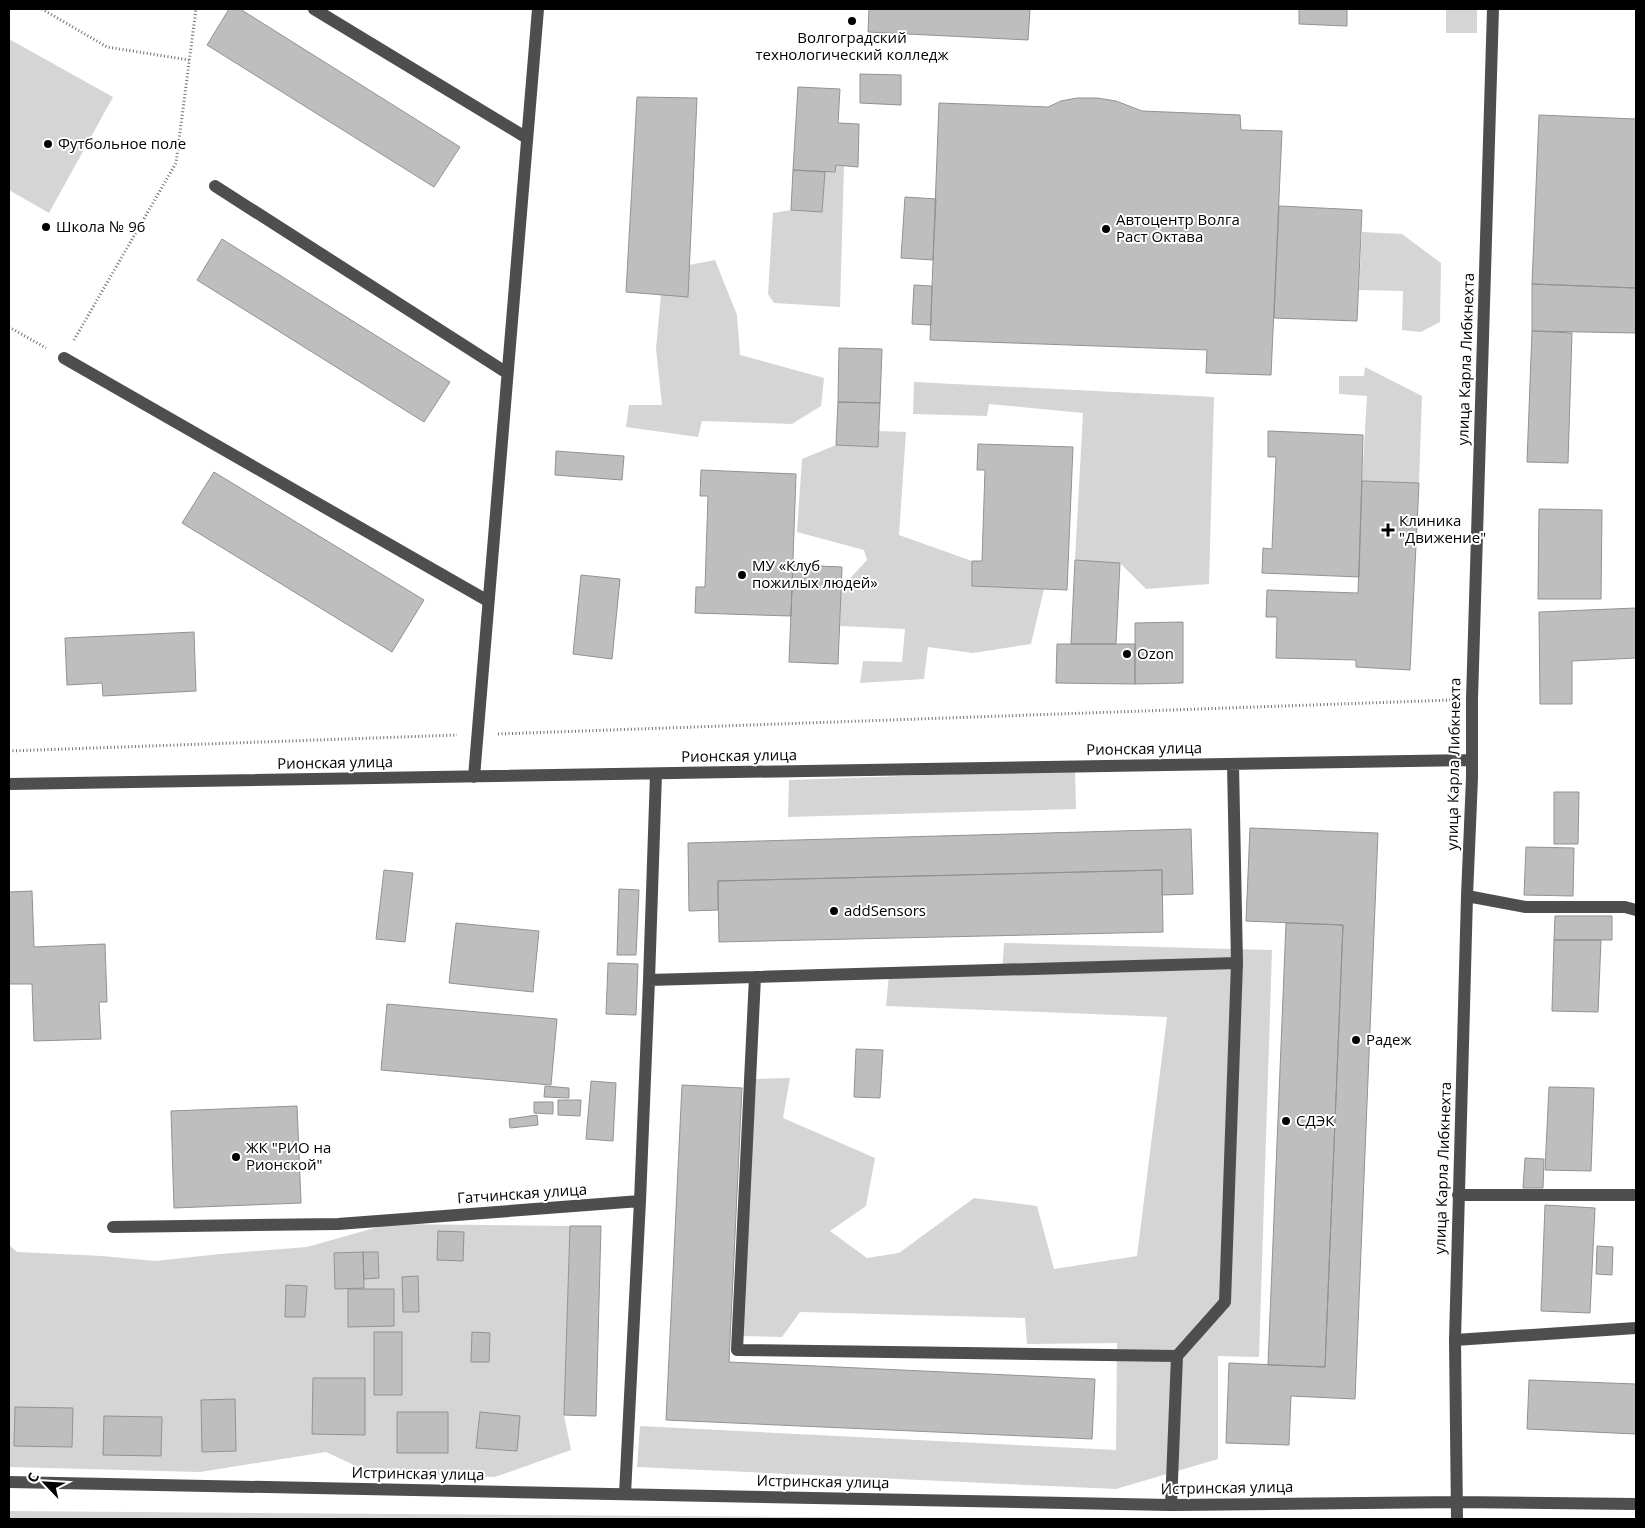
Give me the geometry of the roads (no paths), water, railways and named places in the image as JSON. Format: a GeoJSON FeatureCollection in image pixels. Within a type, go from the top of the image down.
{"type":"FeatureCollection","features":[{"type":"Feature","properties":{"kind":"street"},"geometry":{"type":"LineString","coordinates":[[314,9],[527,138]]}},
{"type":"Feature","properties":{"kind":"street"},"geometry":{"type":"LineString","coordinates":[[474,777],[538,9]]}},
{"type":"Feature","properties":{"kind":"street","name":"улица Карла Либкнехта"},"geometry":{"type":"LineString","coordinates":[[1457,1519],[1455,1340],[1458,1194],[1472,778],[1472,699],[1493,9]]}},
{"type":"Feature","properties":{"kind":"street"},"geometry":{"type":"LineString","coordinates":[[216,186],[508,372]]}},
{"type":"Feature","properties":{"kind":"street"},"geometry":{"type":"LineString","coordinates":[[64,358],[488,601]]}},
{"type":"Feature","properties":{"kind":"street","name":"Рионская улица"},"geometry":{"type":"LineString","coordinates":[[9,784],[1471,760]]}},
{"type":"Feature","properties":{"kind":"street"},"geometry":{"type":"LineString","coordinates":[[1171,1505],[1177,1356],[1225,1302],[1237,963],[1233,764]]}},
{"type":"Feature","properties":{"kind":"street"},"geometry":{"type":"LineString","coordinates":[[625,1494],[640,1201],[656,774]]}},
{"type":"Feature","properties":{"kind":"street"},"geometry":{"type":"LineString","coordinates":[[1467,896],[1526,907],[1626,907],[1636,910]]}},
{"type":"Feature","properties":{"kind":"street"},"geometry":{"type":"LineString","coordinates":[[649,980],[1237,963]]}},
{"type":"Feature","properties":{"kind":"street"},"geometry":{"type":"LineString","coordinates":[[755,977],[737,1350],[1177,1356]]}},
{"type":"Feature","properties":{"kind":"street"},"geometry":{"type":"LineString","coordinates":[[1458,1194],[1636,1195]]}},
{"type":"Feature","properties":{"kind":"street","name":"Гатчинская улица"},"geometry":{"type":"LineString","coordinates":[[113,1227],[338,1224],[640,1201]]}},
{"type":"Feature","properties":{"kind":"street"},"geometry":{"type":"LineString","coordinates":[[1455,1340],[1636,1328]]}},
{"type":"Feature","properties":{"kind":"street","name":"Истринская улица"},"geometry":{"type":"LineString","coordinates":[[9,1482],[1171,1505],[1457,1502],[1636,1504]]}},
{"type":"Feature","properties":{"kind":"place","name":"Волгоградский технологический колледж"},"geometry":{"type":"Point","coordinates":[852,21]}},
{"type":"Feature","properties":{"kind":"place","name":"Футбольное поле"},"geometry":{"type":"Point","coordinates":[48,144]}},
{"type":"Feature","properties":{"kind":"place","name":"Школа № 96"},"geometry":{"type":"Point","coordinates":[46,227]}},
{"type":"Feature","properties":{"kind":"place","name":"Автоцентр Волга Раст Октава"},"geometry":{"type":"Point","coordinates":[1106,229]}},
{"type":"Feature","properties":{"kind":"place","name":"Клиника \"Движение\""},"geometry":{"type":"Point","coordinates":[1388,530]}},
{"type":"Feature","properties":{"kind":"place","name":"МУ «Клуб пожилых людей»"},"geometry":{"type":"Point","coordinates":[742,575]}},
{"type":"Feature","properties":{"kind":"place","name":"Ozon"},"geometry":{"type":"Point","coordinates":[1127,654]}},
{"type":"Feature","properties":{"kind":"place","name":"addSensors"},"geometry":{"type":"Point","coordinates":[834,911]}},
{"type":"Feature","properties":{"kind":"place","name":"Радеж"},"geometry":{"type":"Point","coordinates":[1356,1040]}},
{"type":"Feature","properties":{"kind":"place","name":"СДЭК"},"geometry":{"type":"Point","coordinates":[1286,1121]}},
{"type":"Feature","properties":{"kind":"place","name":"ЖК \"РИО на Рионской\""},"geometry":{"type":"Point","coordinates":[236,1157]}}]}
